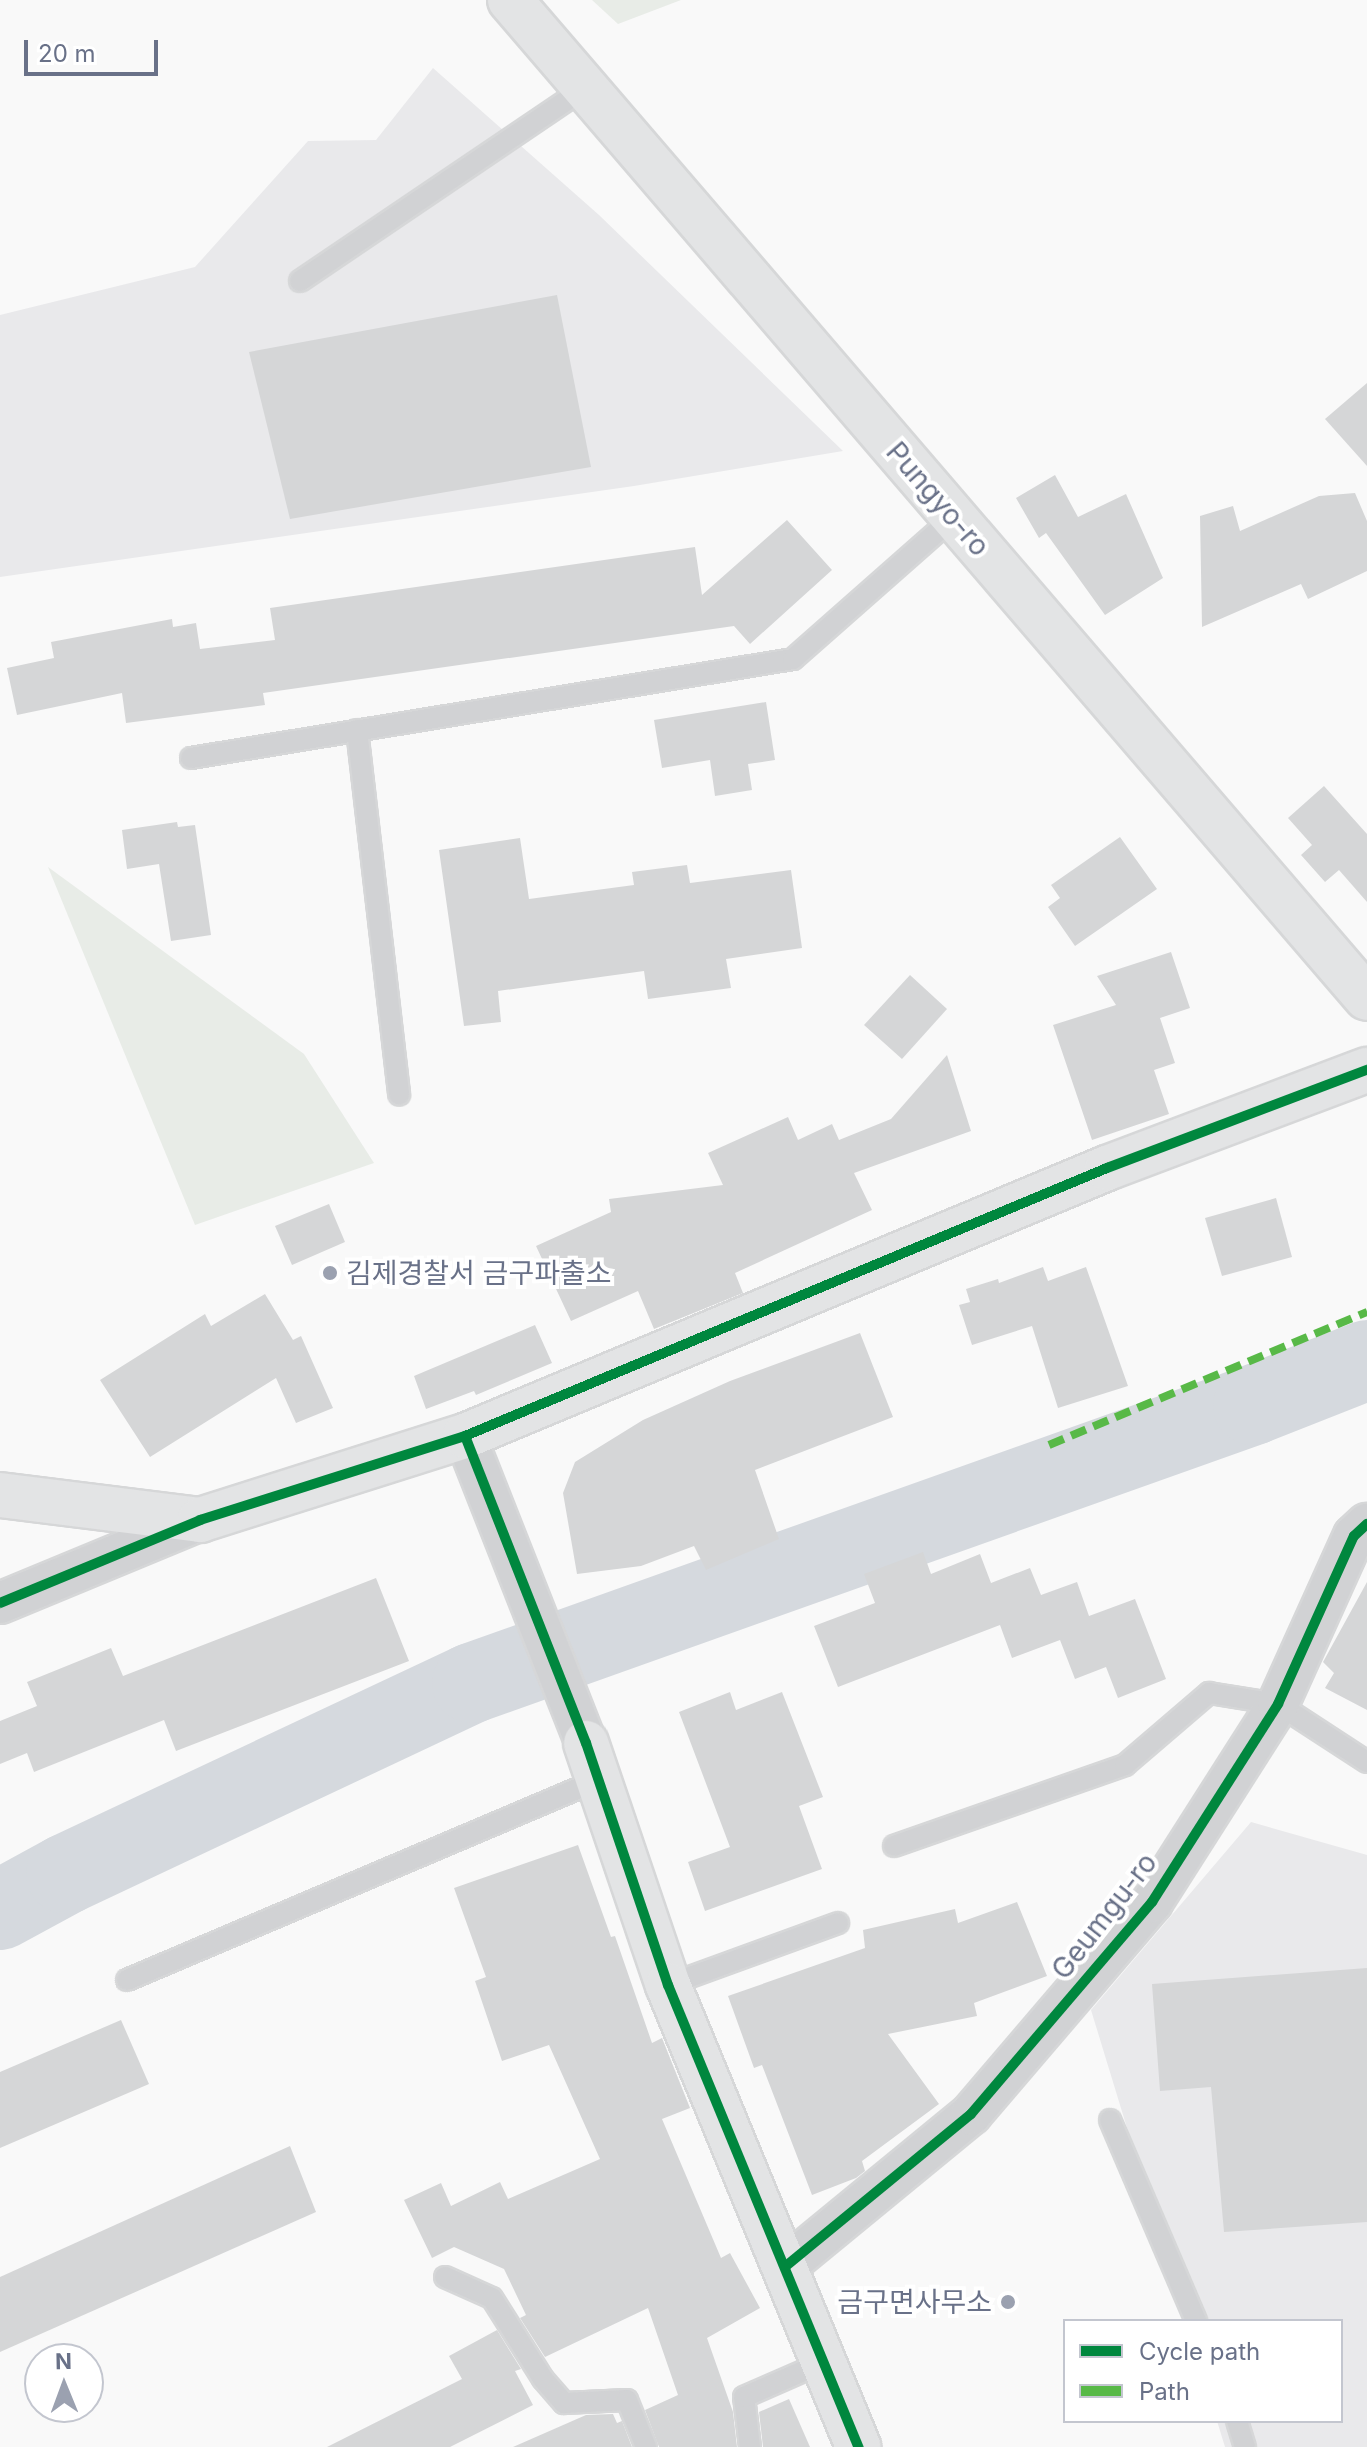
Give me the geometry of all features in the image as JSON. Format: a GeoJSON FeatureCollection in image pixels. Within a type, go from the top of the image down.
{"type":"FeatureCollection","features":[{"type":"Feature","properties":{"kind":"street","name":"Pungyo-ro"},"geometry":{"type":"LineString","coordinates":[[510,0],[1367,998]]}},
{"type":"Feature","properties":{"kind":"street"},"geometry":{"type":"LineString","coordinates":[[0,1603],[200,1520],[465,1436],[1107,1168],[1367,1070]]}},
{"type":"Feature","properties":{"kind":"street"},"geometry":{"type":"LineString","coordinates":[[465,1436],[592,1761],[668,1985],[858,2447]]}},
{"type":"Feature","properties":{"kind":"street"},"geometry":{"type":"LineString","coordinates":[[0,1495],[200,1520]]}},
{"type":"Feature","properties":{"kind":"street","name":"Geumgu-ro"},"geometry":{"type":"LineString","coordinates":[[786,2266],[971,2114],[1152,1902],[1278,1704],[1354,1536],[1367,1524]]}},
{"type":"Feature","properties":{"kind":"lane"},"geometry":{"type":"LineString","coordinates":[[300,281],[585,88]]}},
{"type":"Feature","properties":{"kind":"lane"},"geometry":{"type":"LineString","coordinates":[[191,758],[793,659],[954,517]]}},
{"type":"Feature","properties":{"kind":"lane"},"geometry":{"type":"LineString","coordinates":[[357,730],[399,1095]]}},
{"type":"Feature","properties":{"kind":"lane"},"geometry":{"type":"LineString","coordinates":[[894,1846],[1125,1765],[1209,1693],[1278,1704],[1367,1762]]}},
{"type":"Feature","properties":{"kind":"lane"},"geometry":{"type":"LineString","coordinates":[[127,1980],[592,1761]]}},
{"type":"Feature","properties":{"kind":"lane"},"geometry":{"type":"LineString","coordinates":[[668,1985],[838,1923]]}},
{"type":"Feature","properties":{"kind":"lane"},"geometry":{"type":"LineString","coordinates":[[1110,2120],[1195,2319]]}},
{"type":"Feature","properties":{"kind":"lane"},"geometry":{"type":"LineString","coordinates":[[445,2277],[492,2298],[543,2379],[564,2403],[627,2400],[646,2447]]}},
{"type":"Feature","properties":{"kind":"lane"},"geometry":{"type":"LineString","coordinates":[[750,2447],[744,2397],[824,2362]]}},
{"type":"Feature","properties":{"kind":"lane"},"geometry":{"type":"LineString","coordinates":[[1238,2423],[1245,2447]]}},
{"type":"Feature","properties":{"kind":"shaded area"},"geometry":{"type":"Polygon","coordinates":[[[592,0],[681,0],[618,24],[592,0]]]}},
{"type":"Feature","properties":{"kind":"shaded area"},"geometry":{"type":"Polygon","coordinates":[[[433,68],[599,215],[843,451],[634,486],[0,577],[0,315],[195,267],[308,141],[376,140],[433,68]]]}},
{"type":"Feature","properties":{"kind":"shaded area"},"geometry":{"type":"Polygon","coordinates":[[[48,867],[304,1054],[374,1163],[195,1225],[48,867]]]}},
{"type":"Feature","properties":{"kind":"shaded area"},"geometry":{"type":"Polygon","coordinates":[[[1251,1822],[1367,1855],[1367,2447],[1225,2447],[1218,2423],[1343,2423],[1343,2319],[1185,2319],[1091,2010],[1251,1822]]]}},
{"type":"Feature","properties":{"kind":"building"},"geometry":{"type":"Polygon","coordinates":[[[557,295],[591,467],[290,519],[249,352],[557,295]]]}},
{"type":"Feature","properties":{"kind":"building"},"geometry":{"type":"Polygon","coordinates":[[[1367,383],[1367,466],[1325,419],[1367,383]]]}},
{"type":"Feature","properties":{"kind":"building"},"geometry":{"type":"Polygon","coordinates":[[[1055,475],[1078,517],[1126,494],[1163,578],[1105,615],[1046,533],[1039,538],[1016,498],[1055,475]]]}},
{"type":"Feature","properties":{"kind":"building"},"geometry":{"type":"Polygon","coordinates":[[[1355,493],[1367,521],[1367,571],[1308,599],[1301,584],[1202,627],[1200,516],[1233,506],[1240,531],[1319,496],[1355,493]]]}},
{"type":"Feature","properties":{"kind":"building"},"geometry":{"type":"Polygon","coordinates":[[[787,520],[832,570],[750,644],[734,626],[263,693],[265,705],[126,723],[122,693],[17,715],[7,668],[54,658],[51,642],[172,619],[173,627],[196,623],[200,649],[275,640],[270,608],[695,547],[702,595],[787,520]]]}},
{"type":"Feature","properties":{"kind":"building"},"geometry":{"type":"Polygon","coordinates":[[[766,702],[775,760],[748,764],[752,790],[715,796],[710,760],[662,768],[654,720],[766,702]]]}},
{"type":"Feature","properties":{"kind":"building"},"geometry":{"type":"Polygon","coordinates":[[[1324,786],[1367,834],[1367,902],[1339,870],[1325,882],[1301,855],[1312,845],[1288,818],[1324,786]]]}},
{"type":"Feature","properties":{"kind":"building"},"geometry":{"type":"Polygon","coordinates":[[[177,822],[178,827],[195,825],[211,935],[171,941],[159,864],[127,869],[122,830],[177,822]]]}},
{"type":"Feature","properties":{"kind":"building"},"geometry":{"type":"Polygon","coordinates":[[[1120,837],[1157,889],[1075,946],[1048,907],[1060,898],[1051,885],[1120,837]]]}},
{"type":"Feature","properties":{"kind":"building"},"geometry":{"type":"Polygon","coordinates":[[[520,838],[529,899],[634,885],[632,872],[687,865],[690,883],[791,870],[802,948],[726,959],[731,988],[648,999],[644,971],[498,991],[501,1022],[464,1026],[439,850],[520,838]]]}},
{"type":"Feature","properties":{"kind":"building"},"geometry":{"type":"Polygon","coordinates":[[[1171,952],[1190,1008],[1160,1018],[1175,1063],[1154,1070],[1169,1114],[1092,1140],[1053,1025],[1116,1005],[1097,976],[1171,952]]]}},
{"type":"Feature","properties":{"kind":"building"},"geometry":{"type":"Polygon","coordinates":[[[910,975],[947,1009],[902,1059],[864,1025],[910,975]]]}},
{"type":"Feature","properties":{"kind":"building"},"geometry":{"type":"Polygon","coordinates":[[[947,1055],[971,1131],[854,1173],[872,1210],[735,1273],[743,1293],[654,1329],[638,1291],[571,1321],[536,1246],[611,1212],[609,1199],[723,1185],[708,1153],[788,1117],[798,1140],[832,1124],[839,1140],[891,1119],[947,1055]]]}},
{"type":"Feature","properties":{"kind":"building"},"geometry":{"type":"Polygon","coordinates":[[[1276,1198],[1292,1257],[1222,1276],[1205,1218],[1276,1198]]]}},
{"type":"Feature","properties":{"kind":"building"},"geometry":{"type":"Polygon","coordinates":[[[329,1204],[345,1242],[292,1265],[275,1226],[329,1204]]]}},
{"type":"Feature","properties":{"kind":"building"},"geometry":{"type":"Polygon","coordinates":[[[1043,1267],[1048,1281],[1086,1267],[1128,1386],[1058,1408],[1032,1326],[972,1345],[959,1305],[970,1302],[966,1289],[998,1279],[999,1283],[1043,1267]]]}},
{"type":"Feature","properties":{"kind":"building"},"geometry":{"type":"Polygon","coordinates":[[[265,1294],[293,1340],[301,1336],[333,1408],[296,1423],[276,1378],[150,1457],[100,1380],[205,1314],[211,1326],[265,1294]]]}},
{"type":"Feature","properties":{"kind":"building"},"geometry":{"type":"Polygon","coordinates":[[[535,1325],[552,1363],[476,1395],[474,1391],[426,1409],[414,1376],[535,1325]]]}},
{"type":"Feature","properties":{"kind":"building"},"geometry":{"type":"Polygon","coordinates":[[[860,1333],[893,1417],[755,1470],[779,1539],[706,1570],[694,1546],[641,1566],[577,1574],[563,1493],[575,1462],[643,1420],[730,1381],[860,1333]]]}},
{"type":"Feature","properties":{"kind":"building"},"geometry":{"type":"Polygon","coordinates":[[[923,1552],[931,1574],[980,1554],[991,1583],[1030,1568],[1041,1595],[1077,1582],[1089,1616],[1135,1599],[1166,1679],[1118,1698],[1106,1667],[1075,1679],[1060,1640],[1012,1658],[1000,1625],[838,1687],[814,1626],[875,1603],[864,1574],[923,1552]]]}},
{"type":"Feature","properties":{"kind":"building"},"geometry":{"type":"Polygon","coordinates":[[[376,1578],[409,1661],[176,1751],[164,1720],[34,1772],[27,1753],[0,1764],[0,1721],[37,1706],[27,1682],[111,1648],[123,1676],[376,1578]]]}},
{"type":"Feature","properties":{"kind":"building"},"geometry":{"type":"Polygon","coordinates":[[[1367,1582],[1367,1710],[1325,1688],[1334,1673],[1323,1662],[1367,1582]]]}},
{"type":"Feature","properties":{"kind":"building"},"geometry":{"type":"Polygon","coordinates":[[[730,1692],[736,1710],[782,1692],[823,1797],[799,1806],[822,1869],[705,1911],[688,1862],[730,1847],[679,1712],[730,1692]]]}},
{"type":"Feature","properties":{"kind":"building"},"geometry":{"type":"Polygon","coordinates":[[[578,1845],[611,1937],[615,1936],[652,2043],[662,2038],[690,2108],[662,2119],[721,2258],[730,2253],[760,2308],[707,2338],[733,2412],[737,2447],[659,2447],[645,2410],[678,2395],[648,2308],[545,2357],[520,2318],[526,2315],[504,2269],[454,2247],[432,2258],[404,2200],[441,2183],[451,2206],[500,2182],[508,2199],[600,2159],[549,2045],[502,2061],[475,1981],[486,1977],[454,1888],[578,1845]]]}},
{"type":"Feature","properties":{"kind":"building"},"geometry":{"type":"Polygon","coordinates":[[[1017,1902],[1047,1976],[974,2003],[977,2016],[888,2034],[939,2104],[862,2161],[865,2171],[856,2178],[812,2195],[762,2065],[754,2068],[728,1996],[865,1948],[863,1930],[955,1909],[958,1923],[1017,1902]]]}},
{"type":"Feature","properties":{"kind":"building"},"geometry":{"type":"Polygon","coordinates":[[[1367,1968],[1367,2222],[1224,2232],[1211,2087],[1160,2091],[1152,1984],[1367,1968]]]}},
{"type":"Feature","properties":{"kind":"building"},"geometry":{"type":"Polygon","coordinates":[[[121,2020],[149,2084],[0,2148],[0,2072],[121,2020]]]}},
{"type":"Feature","properties":{"kind":"building"},"geometry":{"type":"Polygon","coordinates":[[[290,2146],[316,2212],[0,2352],[0,2277],[290,2146]]]}},
{"type":"Feature","properties":{"kind":"building"},"geometry":{"type":"Polygon","coordinates":[[[497,2330],[521,2369],[515,2371],[533,2405],[450,2447],[327,2447],[462,2379],[449,2356],[497,2330]]]}},
{"type":"Feature","properties":{"kind":"building"},"geometry":{"type":"Polygon","coordinates":[[[789,2399],[810,2447],[763,2447],[759,2412],[789,2399]]]}},
{"type":"Feature","properties":{"kind":"building"},"geometry":{"type":"Polygon","coordinates":[[[613,2414],[617,2423],[622,2421],[632,2447],[513,2447],[586,2415],[613,2414]]]}},
{"type":"Feature","properties":{"kind":"waterway"},"geometry":{"type":"LineString","coordinates":[[0,1910],[66,1874],[472,1683],[1253,1405],[1367,1360]]}},
{"type":"Feature","properties":{"kind":"marked path"},"geometry":{"type":"LineString","coordinates":[[1049,1445],[1367,1312]]}},
{"type":"Feature","properties":{"kind":"cycle path"},"geometry":{"type":"LineString","coordinates":[[0,1603],[200,1520],[465,1436],[1107,1168],[1367,1070]]}},
{"type":"Feature","properties":{"kind":"cycle path"},"geometry":{"type":"LineString","coordinates":[[465,1436],[586,1743],[668,1985],[858,2447]]}},
{"type":"Feature","properties":{"kind":"cycle path"},"geometry":{"type":"LineString","coordinates":[[786,2266],[971,2114],[1152,1902],[1278,1704],[1354,1536],[1367,1524]]}},
{"type":"Feature","properties":{"kind":"place","name":"김제경찰서 금구파출소"},"geometry":{"type":"Point","coordinates":[330,1273]}},
{"type":"Feature","properties":{"kind":"place","name":"금구면사무소"},"geometry":{"type":"Point","coordinates":[1008,2302]}}]}
